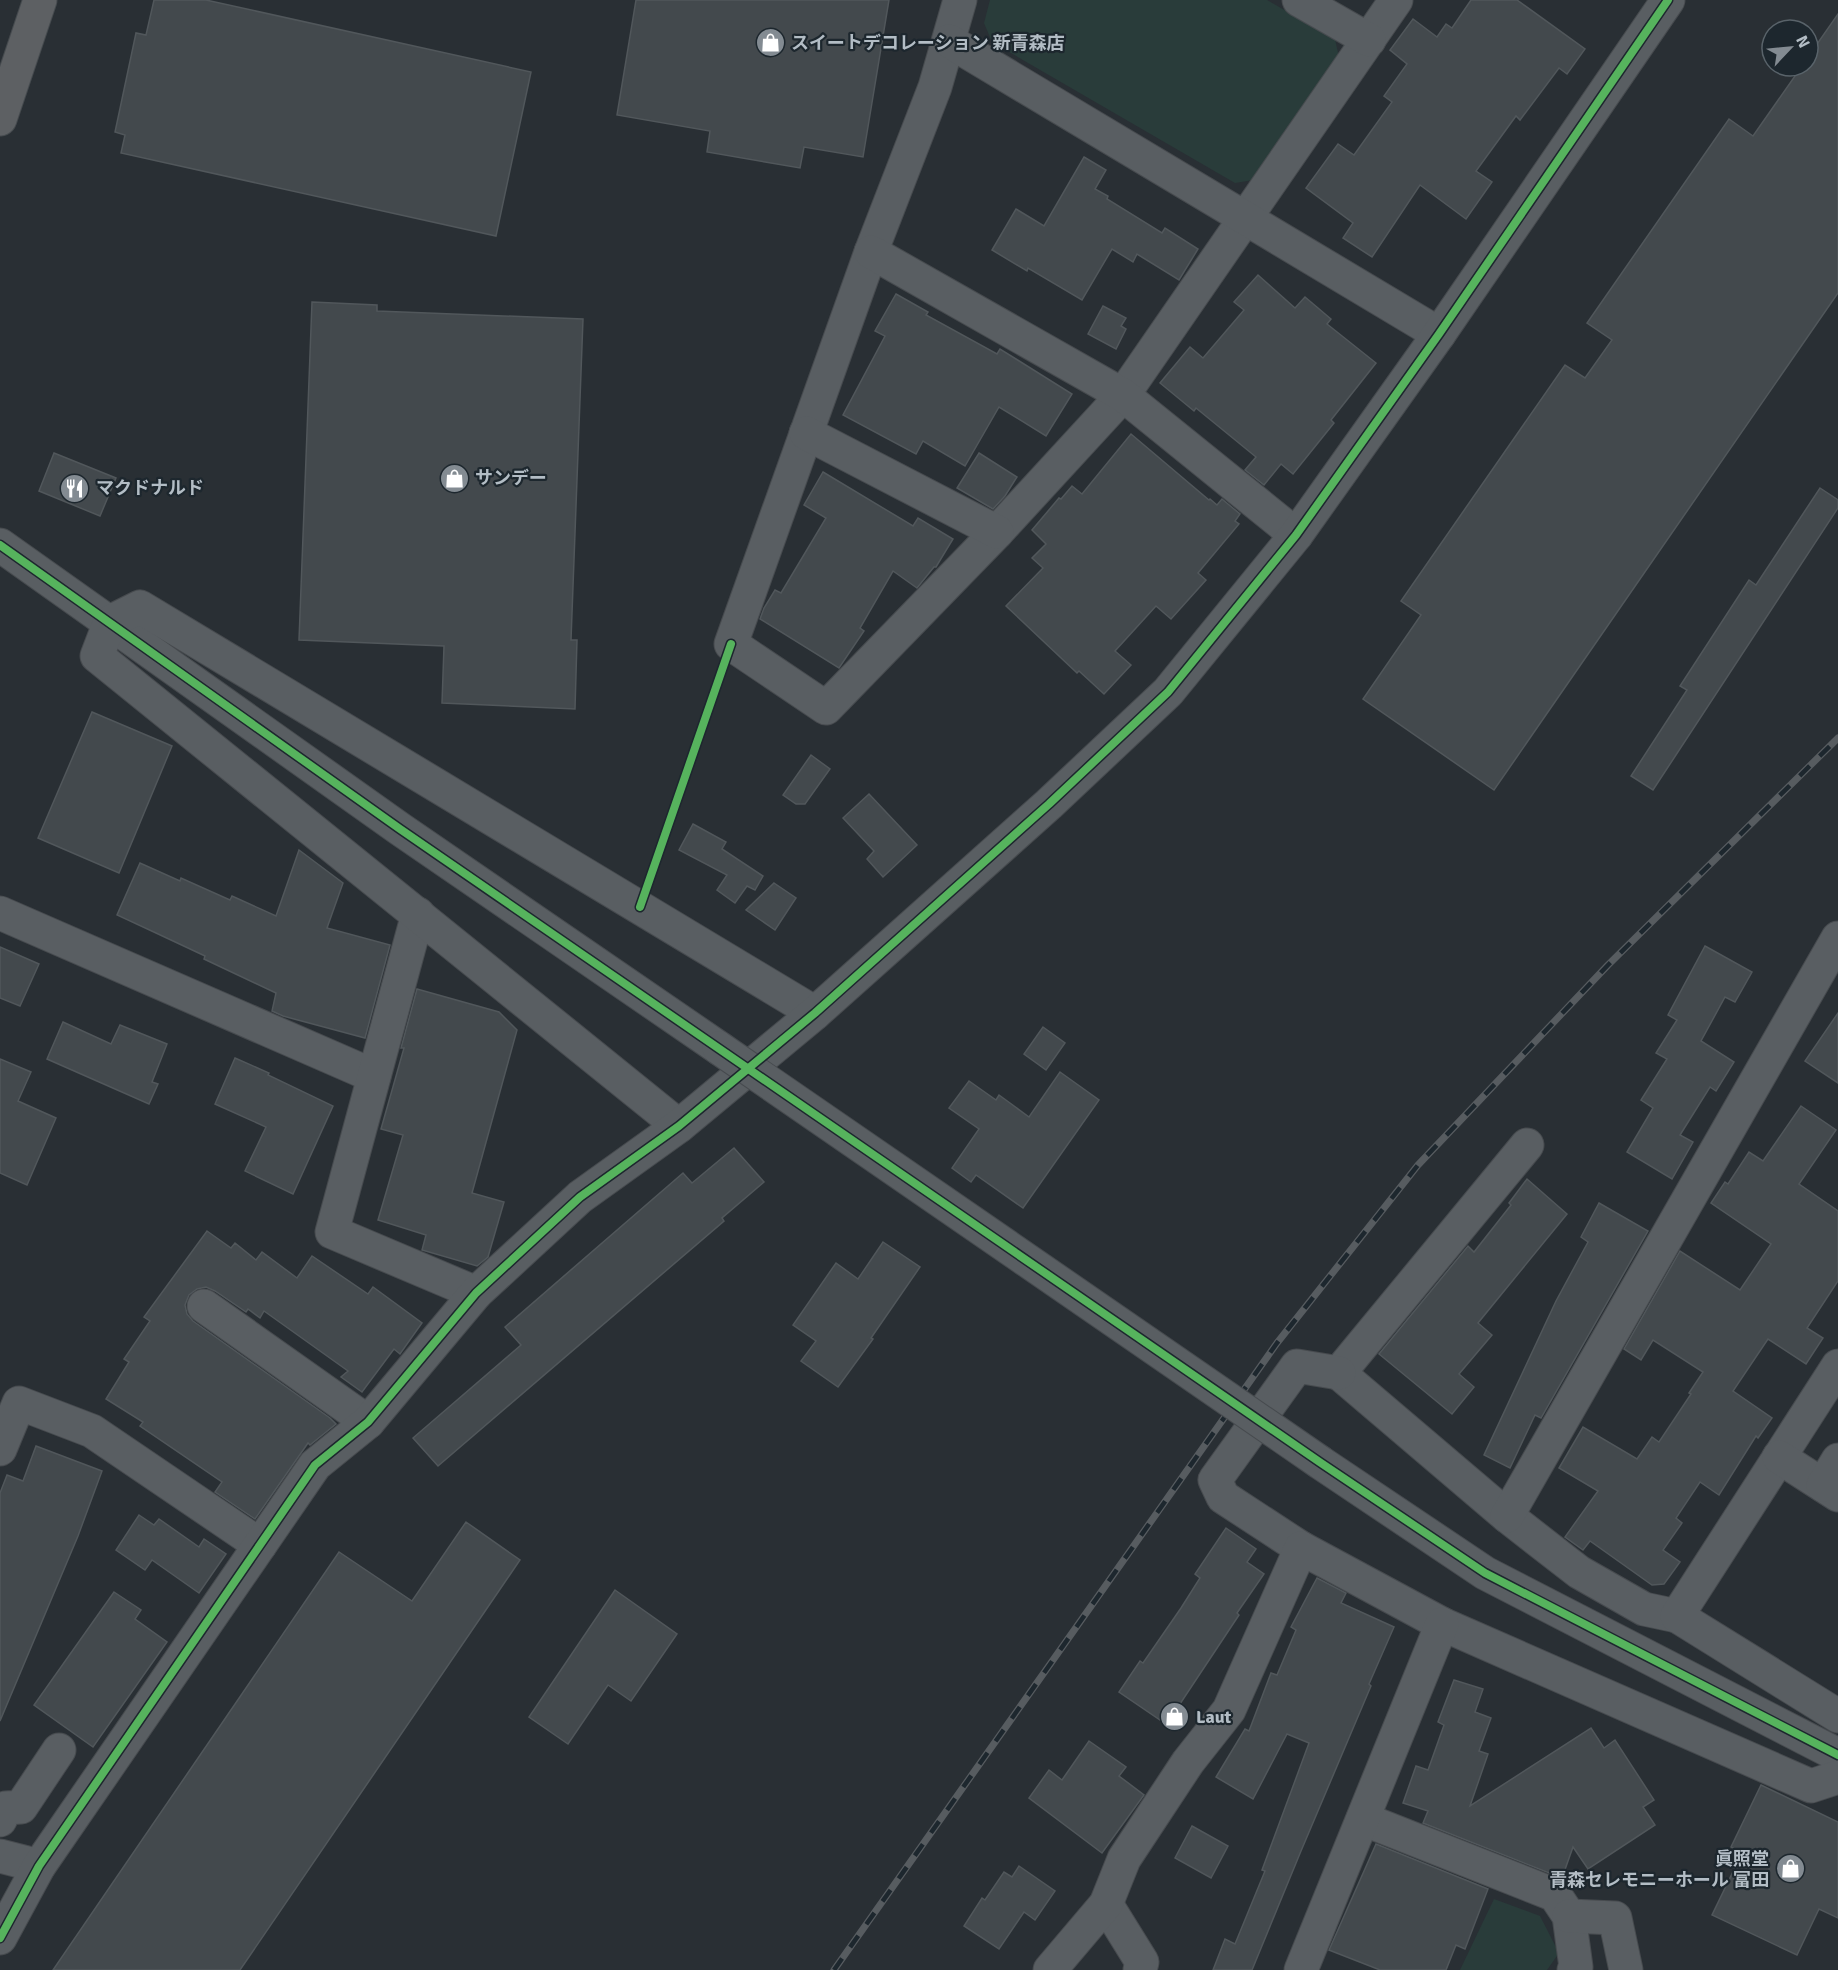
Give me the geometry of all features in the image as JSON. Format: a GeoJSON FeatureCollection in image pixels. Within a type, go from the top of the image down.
{"type":"FeatureCollection","features":[{"type":"Feature","properties":{"kind":"highway"},"geometry":{"type":"LineString","coordinates":[[0,119],[40,0]]}},
{"type":"Feature","properties":{"kind":"street"},"geometry":{"type":"LineString","coordinates":[[960,0],[935,87],[871,252],[731,644],[826,708],[997,532],[1124,395],[1396,0]]}},
{"type":"Feature","properties":{"kind":"street"},"geometry":{"type":"LineString","coordinates":[[1299,0],[1369,40]]}},
{"type":"Feature","properties":{"kind":"street"},"geometry":{"type":"LineString","coordinates":[[0,1938],[39,1866],[315,1465],[368,1422],[476,1293],[580,1197],[679,1126],[815,1012],[1040,812],[1168,692],[1296,535],[1439,334],[1668,0]]}},
{"type":"Feature","properties":{"kind":"street"},"geometry":{"type":"LineString","coordinates":[[949,41],[1439,334]]}},
{"type":"Feature","properties":{"kind":"street"},"geometry":{"type":"LineString","coordinates":[[871,252],[1124,395],[1296,535]]}},
{"type":"Feature","properties":{"kind":"street"},"geometry":{"type":"LineString","coordinates":[[806,433],[997,532]]}},
{"type":"Feature","properties":{"kind":"street"},"geometry":{"type":"LineString","coordinates":[[0,545],[400,829],[1321,1463],[1485,1573],[1838,1755]]}},
{"type":"Feature","properties":{"kind":"street"},"geometry":{"type":"LineString","coordinates":[[679,1126],[97,656],[110,622],[140,607],[815,1012]]}},
{"type":"Feature","properties":{"kind":"street"},"geometry":{"type":"LineString","coordinates":[[0,913],[374,1076]]}},
{"type":"Feature","properties":{"kind":"street"},"geometry":{"type":"LineString","coordinates":[[418,914],[332,1232],[476,1293]]}},
{"type":"Feature","properties":{"kind":"street"},"geometry":{"type":"LineString","coordinates":[[1507,1516],[1838,938]]}},
{"type":"Feature","properties":{"kind":"street"},"geometry":{"type":"LineString","coordinates":[[1339,1373],[1527,1145]]}},
{"type":"Feature","properties":{"kind":"street"},"geometry":{"type":"LineString","coordinates":[[204,1306],[368,1422]]}},
{"type":"Feature","properties":{"kind":"street"},"geometry":{"type":"LineString","coordinates":[[1838,1716],[1677,1616],[1644,1609],[1579,1572],[1507,1516],[1339,1373],[1297,1366],[1215,1480],[1223,1497],[1301,1548],[1442,1624],[1811,1786],[1838,1777]]}},
{"type":"Feature","properties":{"kind":"street"},"geometry":{"type":"LineString","coordinates":[[1677,1616],[1838,1366]]}},
{"type":"Feature","properties":{"kind":"street"},"geometry":{"type":"LineString","coordinates":[[0,1449],[20,1402],[92,1431],[260,1545]]}},
{"type":"Feature","properties":{"kind":"street"},"geometry":{"type":"LineString","coordinates":[[1779,1457],[1833,1480]]}},
{"type":"Feature","properties":{"kind":"street"},"geometry":{"type":"LineString","coordinates":[[1050,1970],[1106,1904],[1124,1858],[1188,1762],[1229,1710],[1301,1548]]}},
{"type":"Feature","properties":{"kind":"street"},"geometry":{"type":"LineString","coordinates":[[1303,1969],[1442,1624]]}},
{"type":"Feature","properties":{"kind":"street"},"geometry":{"type":"LineString","coordinates":[[0,1820],[6,1808],[21,1807],[59,1750]]}},
{"type":"Feature","properties":{"kind":"street"},"geometry":{"type":"LineString","coordinates":[[1363,1819],[1555,1895],[1569,1916],[1576,1966],[1574,1970]]}},
{"type":"Feature","properties":{"kind":"street"},"geometry":{"type":"LineString","coordinates":[[0,1856],[39,1866]]}},
{"type":"Feature","properties":{"kind":"street"},"geometry":{"type":"LineString","coordinates":[[1106,1904],[1142,1962],[1140,1970]]}},
{"type":"Feature","properties":{"kind":"street"},"geometry":{"type":"LineString","coordinates":[[1569,1916],[1615,1918],[1626,1970]]}},
{"type":"Feature","properties":{"kind":"green space"},"geometry":{"type":"Polygon","coordinates":[[[990,0],[1267,0],[1335,39],[1340,62],[1259,179],[1235,183],[992,42],[984,23],[990,0]]]}},
{"type":"Feature","properties":{"kind":"green space"},"geometry":{"type":"Polygon","coordinates":[[[1494,1899],[1540,1916],[1559,1953],[1547,1970],[1460,1970],[1494,1899]]]}},
{"type":"Feature","properties":{"kind":"building"},"geometry":{"type":"Polygon","coordinates":[[[154,0],[206,0],[531,72],[496,236],[121,153],[125,135],[115,132],[136,33],[146,35],[154,0]]]}},
{"type":"Feature","properties":{"kind":"building"},"geometry":{"type":"Polygon","coordinates":[[[636,0],[889,0],[863,157],[804,147],[800,168],[707,152],[710,131],[617,115],[636,0]]]}},
{"type":"Feature","properties":{"kind":"building"},"geometry":{"type":"Polygon","coordinates":[[[1471,0],[1517,0],[1585,49],[1567,74],[1559,68],[1520,120],[1516,116],[1476,171],[1492,182],[1466,219],[1420,185],[1372,257],[1343,238],[1353,223],[1306,188],[1338,144],[1354,155],[1392,102],[1384,96],[1407,64],[1390,50],[1413,19],[1437,37],[1446,24],[1452,28],[1471,0]]]}},
{"type":"Feature","properties":{"kind":"building"},"geometry":{"type":"Polygon","coordinates":[[[1838,14],[1838,293],[1494,790],[1363,699],[1421,615],[1401,601],[1565,365],[1585,378],[1612,340],[1587,323],[1729,119],[1753,136],[1794,78],[1820,78],[1820,40],[1838,14]]]}},
{"type":"Feature","properties":{"kind":"building"},"geometry":{"type":"Polygon","coordinates":[[[1084,157],[1106,170],[1095,189],[1108,196],[1107,199],[1162,233],[1165,228],[1198,249],[1179,280],[1137,254],[1133,262],[1112,249],[1082,300],[992,250],[1016,209],[1044,226],[1084,157]]]}},
{"type":"Feature","properties":{"kind":"building"},"geometry":{"type":"Polygon","coordinates":[[[1258,275],[1295,308],[1305,297],[1331,319],[1327,324],[1376,363],[1331,420],[1334,423],[1293,474],[1281,464],[1264,485],[1245,470],[1256,457],[1196,408],[1194,411],[1160,383],[1190,347],[1203,358],[1244,310],[1234,302],[1258,275]]]}},
{"type":"Feature","properties":{"kind":"building"},"geometry":{"type":"Polygon","coordinates":[[[896,294],[928,312],[926,315],[997,354],[1000,349],[1072,394],[1046,436],[999,407],[965,466],[923,441],[916,454],[843,415],[885,336],[875,331],[896,294]]]}},
{"type":"Feature","properties":{"kind":"building"},"geometry":{"type":"Polygon","coordinates":[[[312,302],[377,305],[377,311],[583,319],[571,640],[577,640],[575,709],[442,703],[444,646],[299,640],[312,302]]]}},
{"type":"Feature","properties":{"kind":"building"},"geometry":{"type":"Polygon","coordinates":[[[1103,306],[1126,318],[1121,326],[1126,329],[1116,349],[1088,334],[1103,306]]]}},
{"type":"Feature","properties":{"kind":"building"},"geometry":{"type":"Polygon","coordinates":[[[1131,434],[1209,500],[1217,505],[1222,499],[1240,514],[1235,521],[1239,524],[1198,573],[1206,580],[1171,619],[1156,606],[1115,651],[1131,665],[1104,694],[1079,671],[1077,673],[1006,606],[1043,568],[1032,558],[1046,544],[1032,530],[1072,486],[1082,494],[1131,434]]]}},
{"type":"Feature","properties":{"kind":"building"},"geometry":{"type":"Polygon","coordinates":[[[54,453],[116,478],[100,516],[39,491],[54,453]]]}},
{"type":"Feature","properties":{"kind":"building"},"geometry":{"type":"Polygon","coordinates":[[[979,453],[1017,477],[993,509],[957,488],[979,453]]]}},
{"type":"Feature","properties":{"kind":"building"},"geometry":{"type":"Polygon","coordinates":[[[823,472],[913,526],[918,518],[953,539],[936,567],[917,588],[893,571],[860,628],[864,631],[839,668],[760,619],[775,590],[781,593],[826,518],[804,505],[823,472]]]}},
{"type":"Feature","properties":{"kind":"building"},"geometry":{"type":"Polygon","coordinates":[[[1820,488],[1838,500],[1838,508],[1653,790],[1631,776],[1687,690],[1680,686],[1749,580],[1756,585],[1820,488]]]}},
{"type":"Feature","properties":{"kind":"building"},"geometry":{"type":"Polygon","coordinates":[[[92,712],[172,746],[119,873],[38,838],[92,712]]]}},
{"type":"Feature","properties":{"kind":"building"},"geometry":{"type":"Polygon","coordinates":[[[811,755],[830,769],[805,804],[796,804],[783,795],[811,755]]]}},
{"type":"Feature","properties":{"kind":"building"},"geometry":{"type":"Polygon","coordinates":[[[869,794],[917,845],[883,877],[867,859],[874,851],[843,818],[869,794]]]}},
{"type":"Feature","properties":{"kind":"building"},"geometry":{"type":"Polygon","coordinates":[[[693,824],[726,842],[722,849],[763,876],[755,890],[747,886],[735,903],[717,890],[727,875],[679,850],[693,824]]]}},
{"type":"Feature","properties":{"kind":"building"},"geometry":{"type":"Polygon","coordinates":[[[299,850],[343,883],[327,928],[390,945],[365,1038],[272,1011],[276,993],[204,959],[205,956],[117,915],[140,863],[230,900],[232,896],[276,916],[299,850]]]}},
{"type":"Feature","properties":{"kind":"building"},"geometry":{"type":"Polygon","coordinates":[[[774,883],[796,898],[775,930],[746,910],[774,883]]]}},
{"type":"Feature","properties":{"kind":"building"},"geometry":{"type":"Polygon","coordinates":[[[1705,946],[1752,972],[1735,1002],[1725,997],[1701,1041],[1734,1062],[1716,1091],[1710,1087],[1680,1135],[1693,1142],[1672,1179],[1627,1152],[1653,1108],[1641,1100],[1667,1059],[1656,1053],[1677,1020],[1668,1015],[1705,946]]]}},
{"type":"Feature","properties":{"kind":"building"},"geometry":{"type":"Polygon","coordinates":[[[0,947],[39,964],[20,1006],[0,998],[0,947]]]}},
{"type":"Feature","properties":{"kind":"building"},"geometry":{"type":"Polygon","coordinates":[[[417,989],[499,1012],[517,1030],[472,1193],[504,1202],[488,1257],[477,1266],[422,1250],[426,1235],[378,1220],[403,1135],[381,1129],[404,1048],[401,1048],[417,989]]]}},
{"type":"Feature","properties":{"kind":"building"},"geometry":{"type":"Polygon","coordinates":[[[1838,1013],[1838,1083],[1805,1061],[1838,1013]]]}},
{"type":"Feature","properties":{"kind":"building"},"geometry":{"type":"Polygon","coordinates":[[[63,1022],[111,1044],[120,1025],[167,1044],[152,1082],[158,1084],[149,1104],[47,1059],[63,1022]]]}},
{"type":"Feature","properties":{"kind":"building"},"geometry":{"type":"Polygon","coordinates":[[[1043,1027],[1065,1043],[1046,1070],[1024,1054],[1043,1027]]]}},
{"type":"Feature","properties":{"kind":"building"},"geometry":{"type":"Polygon","coordinates":[[[235,1058],[333,1106],[293,1194],[245,1171],[266,1127],[215,1104],[235,1058]]]}},
{"type":"Feature","properties":{"kind":"building"},"geometry":{"type":"Polygon","coordinates":[[[0,1059],[31,1072],[18,1101],[56,1118],[27,1185],[0,1173],[0,1059]]]}},
{"type":"Feature","properties":{"kind":"building"},"geometry":{"type":"Polygon","coordinates":[[[1060,1072],[1099,1100],[1023,1208],[976,1175],[971,1182],[952,1168],[979,1129],[949,1108],[969,1081],[996,1100],[999,1095],[1029,1117],[1060,1072]]]}},
{"type":"Feature","properties":{"kind":"building"},"geometry":{"type":"Polygon","coordinates":[[[1801,1106],[1836,1130],[1799,1184],[1838,1211],[1838,1281],[1807,1328],[1823,1338],[1806,1364],[1768,1339],[1733,1391],[1772,1418],[1758,1438],[1756,1436],[1719,1495],[1700,1482],[1676,1518],[1682,1523],[1663,1550],[1680,1562],[1664,1584],[1652,1585],[1590,1541],[1583,1550],[1565,1537],[1598,1491],[1559,1468],[1583,1427],[1637,1459],[1652,1437],[1659,1442],[1703,1372],[1653,1340],[1641,1360],[1624,1349],[1680,1251],[1740,1290],[1771,1244],[1711,1203],[1725,1182],[1728,1184],[1749,1152],[1763,1161],[1801,1106]]]}},
{"type":"Feature","properties":{"kind":"building"},"geometry":{"type":"Polygon","coordinates":[[[734,1148],[764,1182],[722,1218],[724,1221],[438,1466],[413,1438],[521,1345],[505,1327],[683,1173],[692,1183],[734,1148]]]}},
{"type":"Feature","properties":{"kind":"building"},"geometry":{"type":"Polygon","coordinates":[[[1527,1179],[1567,1214],[1478,1323],[1492,1335],[1459,1374],[1474,1387],[1452,1414],[1379,1354],[1468,1246],[1474,1252],[1511,1205],[1509,1203],[1527,1179]]]}},
{"type":"Feature","properties":{"kind":"building"},"geometry":{"type":"Polygon","coordinates":[[[1599,1203],[1648,1231],[1541,1418],[1535,1415],[1510,1468],[1484,1455],[1556,1301],[1588,1242],[1581,1237],[1599,1203]]]}},
{"type":"Feature","properties":{"kind":"building"},"geometry":{"type":"Polygon","coordinates":[[[207,1231],[231,1248],[235,1243],[256,1260],[262,1252],[297,1278],[312,1256],[368,1294],[373,1287],[422,1323],[400,1354],[394,1349],[362,1392],[341,1377],[348,1371],[264,1311],[260,1318],[248,1309],[246,1312],[206,1287],[197,1289],[189,1295],[185,1305],[187,1314],[193,1321],[336,1424],[310,1445],[308,1443],[255,1519],[215,1492],[222,1482],[140,1426],[143,1422],[106,1399],[129,1362],[124,1359],[150,1321],[144,1317],[207,1231]]]}},
{"type":"Feature","properties":{"kind":"building"},"geometry":{"type":"Polygon","coordinates":[[[883,1242],[920,1267],[871,1338],[873,1339],[838,1387],[801,1361],[816,1341],[793,1325],[836,1263],[858,1279],[883,1242]]]}},
{"type":"Feature","properties":{"kind":"building"},"geometry":{"type":"Polygon","coordinates":[[[36,1446],[102,1471],[78,1536],[0,1721],[0,1493],[7,1475],[23,1481],[36,1446]]]}},
{"type":"Feature","properties":{"kind":"building"},"geometry":{"type":"Polygon","coordinates":[[[139,1515],[154,1525],[159,1519],[199,1547],[204,1539],[226,1554],[199,1593],[152,1560],[145,1570],[116,1550],[139,1515]]]}},
{"type":"Feature","properties":{"kind":"building"},"geometry":{"type":"Polygon","coordinates":[[[466,1522],[520,1560],[240,1970],[53,1970],[339,1552],[412,1601],[466,1522]]]}},
{"type":"Feature","properties":{"kind":"building"},"geometry":{"type":"Polygon","coordinates":[[[1226,1528],[1256,1549],[1247,1562],[1264,1574],[1176,1710],[1170,1706],[1160,1720],[1119,1692],[1140,1661],[1143,1663],[1181,1608],[1200,1578],[1195,1574],[1226,1528]]]}},
{"type":"Feature","properties":{"kind":"building"},"geometry":{"type":"Polygon","coordinates":[[[1317,1578],[1346,1593],[1341,1603],[1394,1627],[1252,1970],[1213,1970],[1225,1939],[1235,1944],[1265,1871],[1262,1870],[1309,1743],[1287,1734],[1253,1799],[1216,1777],[1245,1729],[1249,1731],[1271,1673],[1277,1675],[1296,1630],[1291,1627],[1317,1578]]]}},
{"type":"Feature","properties":{"kind":"building"},"geometry":{"type":"Polygon","coordinates":[[[615,1590],[677,1634],[631,1701],[608,1685],[568,1744],[529,1717],[615,1590]]]}},
{"type":"Feature","properties":{"kind":"building"},"geometry":{"type":"Polygon","coordinates":[[[114,1592],[141,1610],[135,1619],[167,1642],[93,1747],[34,1705],[114,1592]]]}},
{"type":"Feature","properties":{"kind":"building"},"geometry":{"type":"Polygon","coordinates":[[[1454,1680],[1483,1689],[1475,1712],[1491,1718],[1479,1751],[1488,1754],[1470,1806],[1591,1728],[1604,1748],[1615,1740],[1654,1800],[1643,1807],[1655,1825],[1588,1869],[1573,1847],[1562,1878],[1423,1823],[1428,1811],[1403,1803],[1416,1766],[1428,1770],[1444,1725],[1438,1722],[1454,1680]]]}},
{"type":"Feature","properties":{"kind":"building"},"geometry":{"type":"Polygon","coordinates":[[[1089,1741],[1126,1767],[1119,1776],[1144,1795],[1102,1853],[1029,1798],[1049,1770],[1062,1780],[1089,1741]]]}},
{"type":"Feature","properties":{"kind":"building"},"geometry":{"type":"Polygon","coordinates":[[[1761,1785],[1838,1822],[1838,1918],[1819,1909],[1797,1955],[1712,1915],[1742,1853],[1731,1847],[1761,1785]]]}},
{"type":"Feature","properties":{"kind":"building"},"geometry":{"type":"Polygon","coordinates":[[[1192,1826],[1228,1846],[1211,1878],[1175,1858],[1192,1826]]]}},
{"type":"Feature","properties":{"kind":"building"},"geometry":{"type":"Polygon","coordinates":[[[1376,1844],[1488,1889],[1465,1949],[1456,1945],[1446,1970],[1380,1970],[1329,1950],[1376,1844]]]}},
{"type":"Feature","properties":{"kind":"building"},"geometry":{"type":"Polygon","coordinates":[[[1019,1866],[1055,1891],[1035,1920],[1024,1912],[999,1949],[964,1926],[982,1898],[985,1900],[1004,1872],[1012,1877],[1019,1866]]]}},
{"type":"Feature","properties":{"kind":"railway"},"geometry":{"type":"LineString","coordinates":[[834,1970],[1277,1343],[1418,1165],[1608,965],[1838,738]]}},
{"type":"Feature","properties":{"kind":"cycle path"},"geometry":{"type":"LineString","coordinates":[[0,1938],[39,1866],[315,1465],[368,1422],[476,1293],[580,1197],[679,1126],[815,1013],[1049,804],[1168,692],[1296,535],[1439,334],[1668,0]]}},
{"type":"Feature","properties":{"kind":"cycle path"},"geometry":{"type":"LineString","coordinates":[[0,545],[400,829],[1321,1463],[1485,1573],[1838,1755]]}},
{"type":"Feature","properties":{"kind":"cycle path"},"geometry":{"type":"LineString","coordinates":[[640,907],[731,644]]}},
{"type":"Feature","properties":{"kind":"place","name":"スイートデコレーション 新青森店"},"geometry":{"type":"Point","coordinates":[770,43]}},
{"type":"Feature","properties":{"kind":"place","name":"サンデー"},"geometry":{"type":"Point","coordinates":[454,478]}},
{"type":"Feature","properties":{"kind":"place","name":"マクドナルド"},"geometry":{"type":"Point","coordinates":[75,488]}},
{"type":"Feature","properties":{"kind":"place","name":"Laut"},"geometry":{"type":"Point","coordinates":[1175,1717]}},
{"type":"Feature","properties":{"kind":"place","name":"眞照堂 青森セレモニーホール 富田"},"geometry":{"type":"Point","coordinates":[1790,1869]}}]}
